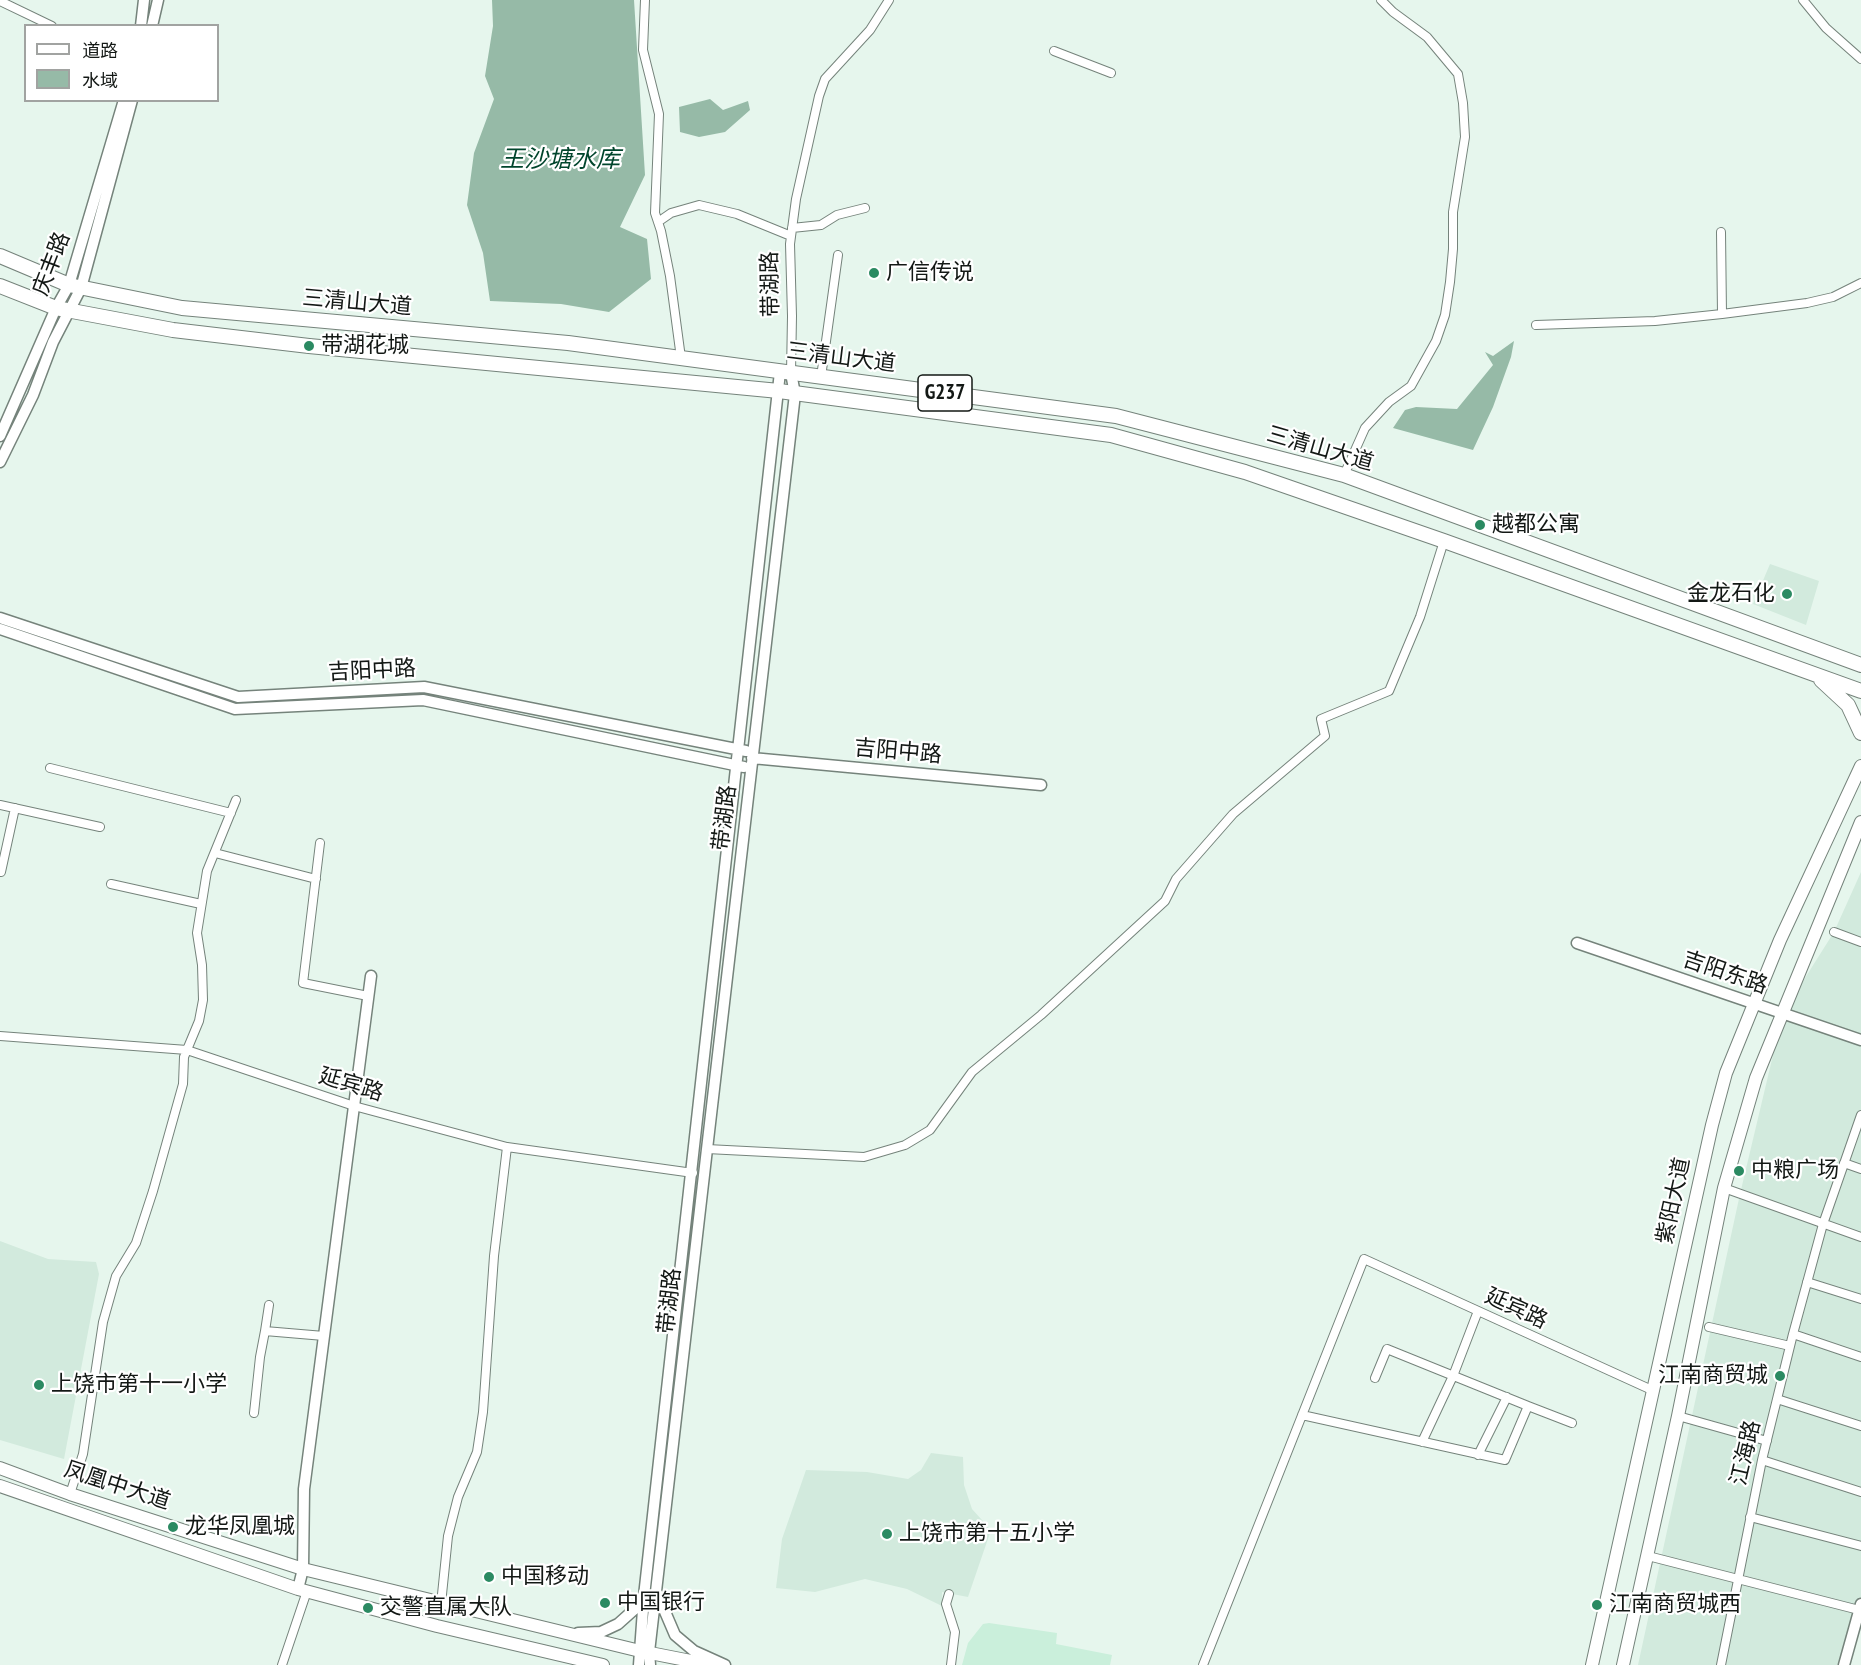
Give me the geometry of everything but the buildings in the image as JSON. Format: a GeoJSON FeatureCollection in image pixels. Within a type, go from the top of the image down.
{"type":"FeatureCollection","features":[{"type":"Feature","properties":{"kind":"highway","name":"三清山大道"},"geometry":{"type":"LineString","coordinates":[[0,256],[75,287],[182,308],[568,343],[1116,416],[1344,475],[1861,665]]}},
{"type":"Feature","properties":{"kind":"highway","name":"三清山大道"},"geometry":{"type":"LineString","coordinates":[[0,286],[63,309],[173,330],[309,346],[778,391],[1111,435],[1245,472],[1444,541],[1861,692]]}},
{"type":"Feature","properties":{"kind":"highway"},"geometry":{"type":"LineString","coordinates":[[1830,653],[1861,655]]}},
{"type":"Feature","properties":{"kind":"highway"},"geometry":{"type":"LineString","coordinates":[[1817,676],[1848,705],[1861,733]]}},
{"type":"Feature","properties":{"kind":"main road"},"geometry":{"type":"LineString","coordinates":[[141,24],[144,0]]}},
{"type":"Feature","properties":{"kind":"main road"},"geometry":{"type":"LineString","coordinates":[[152,24],[158,0]]}},
{"type":"Feature","properties":{"kind":"main road","name":"庆丰路"},"geometry":{"type":"LineString","coordinates":[[75,287],[123,102]]}},
{"type":"Feature","properties":{"kind":"main road"},"geometry":{"type":"LineString","coordinates":[[0,462],[33,395],[63,309],[75,287],[131,102]]}},
{"type":"Feature","properties":{"kind":"main road","name":"庆丰路"},"geometry":{"type":"LineString","coordinates":[[0,436],[40,345],[63,309]]}},
{"type":"Feature","properties":{"kind":"main road","name":"带湖路"},"geometry":{"type":"LineString","coordinates":[[647,1656],[644,1596],[740,751],[778,391],[786,372]]}},
{"type":"Feature","properties":{"kind":"main road","name":"带湖路"},"geometry":{"type":"LineString","coordinates":[[639,1665],[647,1656],[657,1592],[751,759],[795,394],[786,372]]}},
{"type":"Feature","properties":{"kind":"main road","name":"吉阳中路"},"geometry":{"type":"LineString","coordinates":[[0,618],[238,697],[424,687],[740,751],[751,759],[1041,785]]}},
{"type":"Feature","properties":{"kind":"main road","name":"吉阳中路"},"geometry":{"type":"LineString","coordinates":[[0,629],[235,709],[423,699],[737,766],[751,759]]}},
{"type":"Feature","properties":{"kind":"main road","name":"紫阳大道"},"geometry":{"type":"LineString","coordinates":[[1592,1665],[1712,1125],[1726,1072],[1753,1003],[1861,766]]}},
{"type":"Feature","properties":{"kind":"main road","name":"紫阳大道"},"geometry":{"type":"LineString","coordinates":[[1623,1665],[1678,1416],[1724,1188],[1756,1078],[1861,822]]}},
{"type":"Feature","properties":{"kind":"main road","name":"吉阳东路"},"geometry":{"type":"LineString","coordinates":[[1577,943],[1861,1040]]}},
{"type":"Feature","properties":{"kind":"main road"},"geometry":{"type":"LineString","coordinates":[[303,1590],[304,1489],[371,976]]}},
{"type":"Feature","properties":{"kind":"main road","name":"凤凰中大道"},"geometry":{"type":"LineString","coordinates":[[0,1468],[70,1494],[303,1569],[647,1656],[711,1665]]}},
{"type":"Feature","properties":{"kind":"main road","name":"凤凰中大道"},"geometry":{"type":"LineString","coordinates":[[0,1486],[303,1590],[437,1626],[597,1664]]}},
{"type":"Feature","properties":{"kind":"main road"},"geometry":{"type":"LineString","coordinates":[[657,1592],[675,1635],[694,1651],[725,1665]]}},
{"type":"Feature","properties":{"kind":"main road"},"geometry":{"type":"LineString","coordinates":[[567,1634],[601,1632],[618,1624],[637,1607],[644,1596]]}},
{"type":"Feature","properties":{"kind":"main road"},"geometry":{"type":"LineString","coordinates":[[1844,1665],[1860,1607]]}},
{"type":"Feature","properties":{"kind":"street"},"geometry":{"type":"LineString","coordinates":[[645,0],[643,50],[659,114],[655,213],[670,276],[681,358]]}},
{"type":"Feature","properties":{"kind":"street","name":"带湖路"},"geometry":{"type":"LineString","coordinates":[[786,372],[791,232],[819,96],[825,79],[870,30],[889,0]]}},
{"type":"Feature","properties":{"kind":"street"},"geometry":{"type":"LineString","coordinates":[[1344,475],[1365,428],[1389,402],[1411,386],[1436,342],[1450,282],[1453,212],[1465,137],[1458,74],[1427,37],[1393,12],[1381,0]]}},
{"type":"Feature","properties":{"kind":"street"},"geometry":{"type":"LineString","coordinates":[[1803,0],[1826,28],[1861,59]]}},
{"type":"Feature","properties":{"kind":"street"},"geometry":{"type":"LineString","coordinates":[[0,1],[48,24]]}},
{"type":"Feature","properties":{"kind":"street"},"geometry":{"type":"LineString","coordinates":[[1054,51],[1111,73]]}},
{"type":"Feature","properties":{"kind":"street"},"geometry":{"type":"LineString","coordinates":[[658,222],[671,213],[699,205],[737,214],[791,232],[821,225],[837,215],[866,208]]}},
{"type":"Feature","properties":{"kind":"street"},"geometry":{"type":"LineString","coordinates":[[1721,232],[1722,314]]}},
{"type":"Feature","properties":{"kind":"street"},"geometry":{"type":"LineString","coordinates":[[821,377],[838,255]]}},
{"type":"Feature","properties":{"kind":"street"},"geometry":{"type":"LineString","coordinates":[[1536,325],[1655,321],[1722,314],[1807,303],[1833,297],[1861,283]]}},
{"type":"Feature","properties":{"kind":"street"},"geometry":{"type":"LineString","coordinates":[[707,1149],[864,1157],[905,1145],[930,1130],[972,1072],[1041,1015],[1166,901],[1176,879],[1233,814],[1325,736],[1321,719],[1389,691],[1420,617],[1444,541]]}},
{"type":"Feature","properties":{"kind":"street"},"geometry":{"type":"LineString","coordinates":[[50,768],[231,813]]}},
{"type":"Feature","properties":{"kind":"street"},"geometry":{"type":"LineString","coordinates":[[70,1494],[83,1454],[103,1322],[116,1276],[135,1243],[153,1191],[183,1084],[184,1058],[199,1021],[203,1000],[202,966],[196,933],[207,871],[236,800]]}},
{"type":"Feature","properties":{"kind":"street"},"geometry":{"type":"LineString","coordinates":[[0,805],[100,827]]}},
{"type":"Feature","properties":{"kind":"street"},"geometry":{"type":"LineString","coordinates":[[1,872],[15,808]]}},
{"type":"Feature","properties":{"kind":"street"},"geometry":{"type":"LineString","coordinates":[[320,843],[303,983],[368,996]]}},
{"type":"Feature","properties":{"kind":"street"},"geometry":{"type":"LineString","coordinates":[[215,853],[316,879]]}},
{"type":"Feature","properties":{"kind":"street"},"geometry":{"type":"LineString","coordinates":[[111,884],[201,904]]}},
{"type":"Feature","properties":{"kind":"street"},"geometry":{"type":"LineString","coordinates":[[1834,932],[1861,942]]}},
{"type":"Feature","properties":{"kind":"street","name":"延宾路"},"geometry":{"type":"LineString","coordinates":[[0,1036],[187,1050],[354,1106],[507,1147],[693,1173]]}},
{"type":"Feature","properties":{"kind":"street","name":"江海路"},"geometry":{"type":"LineString","coordinates":[[1721,1665],[1762,1460],[1793,1334],[1823,1224],[1861,1115]]}},
{"type":"Feature","properties":{"kind":"street"},"geometry":{"type":"LineString","coordinates":[[441,1604],[448,1536],[458,1497],[477,1452],[483,1412],[494,1256],[507,1147]]}},
{"type":"Feature","properties":{"kind":"street"},"geometry":{"type":"LineString","coordinates":[[1844,1163],[1861,1169]]}},
{"type":"Feature","properties":{"kind":"street"},"geometry":{"type":"LineString","coordinates":[[1724,1188],[1861,1238]]}},
{"type":"Feature","properties":{"kind":"street","name":"延宾路"},"geometry":{"type":"LineString","coordinates":[[1302,1415],[1364,1259],[1654,1391]]}},
{"type":"Feature","properties":{"kind":"street"},"geometry":{"type":"LineString","coordinates":[[1807,1282],[1861,1299]]}},
{"type":"Feature","properties":{"kind":"street"},"geometry":{"type":"LineString","coordinates":[[254,1413],[269,1305]]}},
{"type":"Feature","properties":{"kind":"street"},"geometry":{"type":"LineString","coordinates":[[1422,1443],[1453,1376],[1478,1311]]}},
{"type":"Feature","properties":{"kind":"street"},"geometry":{"type":"LineString","coordinates":[[1709,1327],[1790,1346]]}},
{"type":"Feature","properties":{"kind":"street"},"geometry":{"type":"LineString","coordinates":[[265,1331],[324,1336]]}},
{"type":"Feature","properties":{"kind":"street"},"geometry":{"type":"LineString","coordinates":[[1793,1334],[1861,1356]]}},
{"type":"Feature","properties":{"kind":"street"},"geometry":{"type":"LineString","coordinates":[[1375,1378],[1387,1349],[1572,1423]]}},
{"type":"Feature","properties":{"kind":"street"},"geometry":{"type":"LineString","coordinates":[[1478,1455],[1507,1397]]}},
{"type":"Feature","properties":{"kind":"street"},"geometry":{"type":"LineString","coordinates":[[1777,1399],[1861,1426]]}},
{"type":"Feature","properties":{"kind":"street"},"geometry":{"type":"LineString","coordinates":[[1203,1665],[1302,1415],[1505,1460],[1528,1406]]}},
{"type":"Feature","properties":{"kind":"street"},"geometry":{"type":"LineString","coordinates":[[1678,1416],[1767,1441]]}},
{"type":"Feature","properties":{"kind":"street"},"geometry":{"type":"LineString","coordinates":[[1762,1460],[1861,1492]]}},
{"type":"Feature","properties":{"kind":"street"},"geometry":{"type":"LineString","coordinates":[[1750,1517],[1861,1546]]}},
{"type":"Feature","properties":{"kind":"street"},"geometry":{"type":"LineString","coordinates":[[1648,1556],[1860,1607]]}},
{"type":"Feature","properties":{"kind":"street"},"geometry":{"type":"LineString","coordinates":[[282,1665],[303,1590]]}},
{"type":"Feature","properties":{"kind":"street"},"geometry":{"type":"LineString","coordinates":[[948,1594],[946,1604],[955,1632],[951,1665]]}},
{"type":"Feature","properties":{"kind":"shaded area"},"geometry":{"type":"Polygon","coordinates":[[[1770,564],[1819,581],[1806,625],[1753,604],[1770,564]]]}},
{"type":"Feature","properties":{"kind":"shaded area","name":"江南商贸城"},"geometry":{"type":"Polygon","coordinates":[[[1861,872],[1861,1623],[1848,1665],[1638,1665],[1740,1194],[1783,1013],[1834,932],[1861,872]]]}},
{"type":"Feature","properties":{"kind":"shaded area","name":"上饶市第十一小学"},"geometry":{"type":"Polygon","coordinates":[[[0,1241],[48,1259],[96,1262],[99,1274],[64,1459],[0,1440],[0,1241]]]}},
{"type":"Feature","properties":{"kind":"shaded area","name":"上饶市第十五小学"},"geometry":{"type":"Polygon","coordinates":[[[931,1453],[963,1457],[964,1485],[972,1509],[991,1530],[968,1597],[942,1592],[942,1606],[907,1589],[865,1579],[815,1592],[776,1588],[782,1539],[806,1470],[867,1472],[908,1479],[921,1470],[931,1453]]]}},
{"type":"Feature","properties":{"kind":"shaded area"},"geometry":{"type":"Polygon","coordinates":[[[983,1624],[1057,1633],[1056,1644],[1112,1655],[1110,1665],[962,1665],[968,1643],[983,1624]]]}},
{"type":"Feature","properties":{"kind":"water","name":"王沙塘水库"},"geometry":{"type":"Polygon","coordinates":[[[492,0],[634,0],[645,175],[620,227],[647,239],[651,279],[609,312],[561,304],[490,301],[483,253],[467,205],[474,153],[494,99],[485,76],[493,26],[492,0]]]}},
{"type":"Feature","properties":{"kind":"water"},"geometry":{"type":"Polygon","coordinates":[[[710,99],[723,110],[748,101],[750,110],[725,132],[699,137],[680,132],[679,107],[710,99]]]}},
{"type":"Feature","properties":{"kind":"water"},"geometry":{"type":"Polygon","coordinates":[[[1514,341],[1511,357],[1493,407],[1473,450],[1393,428],[1405,410],[1416,407],[1457,409],[1493,365],[1485,352],[1493,356],[1514,341]]]}},
{"type":"Feature","properties":{"kind":"place","name":"广信传说"},"geometry":{"type":"Point","coordinates":[874,273]}},
{"type":"Feature","properties":{"kind":"place","name":"带湖花城"},"geometry":{"type":"Point","coordinates":[309,346]}},
{"type":"Feature","properties":{"kind":"place","name":"越都公寓"},"geometry":{"type":"Point","coordinates":[1480,525]}},
{"type":"Feature","properties":{"kind":"place","name":"金龙石化"},"geometry":{"type":"Point","coordinates":[1787,594]}},
{"type":"Feature","properties":{"kind":"place","name":"中粮广场"},"geometry":{"type":"Point","coordinates":[1739,1171]}},
{"type":"Feature","properties":{"kind":"place","name":"江南商贸城"},"geometry":{"type":"Point","coordinates":[1780,1376]}},
{"type":"Feature","properties":{"kind":"place","name":"上饶市第十一小学"},"geometry":{"type":"Point","coordinates":[39,1385]}},
{"type":"Feature","properties":{"kind":"place","name":"龙华凤凰城"},"geometry":{"type":"Point","coordinates":[173,1527]}},
{"type":"Feature","properties":{"kind":"place","name":"上饶市第十五小学"},"geometry":{"type":"Point","coordinates":[887,1534]}},
{"type":"Feature","properties":{"kind":"place","name":"中国移动"},"geometry":{"type":"Point","coordinates":[489,1577]}},
{"type":"Feature","properties":{"kind":"place","name":"中国银行"},"geometry":{"type":"Point","coordinates":[605,1603]}},
{"type":"Feature","properties":{"kind":"place","name":"江南商贸城西"},"geometry":{"type":"Point","coordinates":[1597,1605]}},
{"type":"Feature","properties":{"kind":"place","name":"交警直属大队"},"geometry":{"type":"Point","coordinates":[368,1608]}}]}
